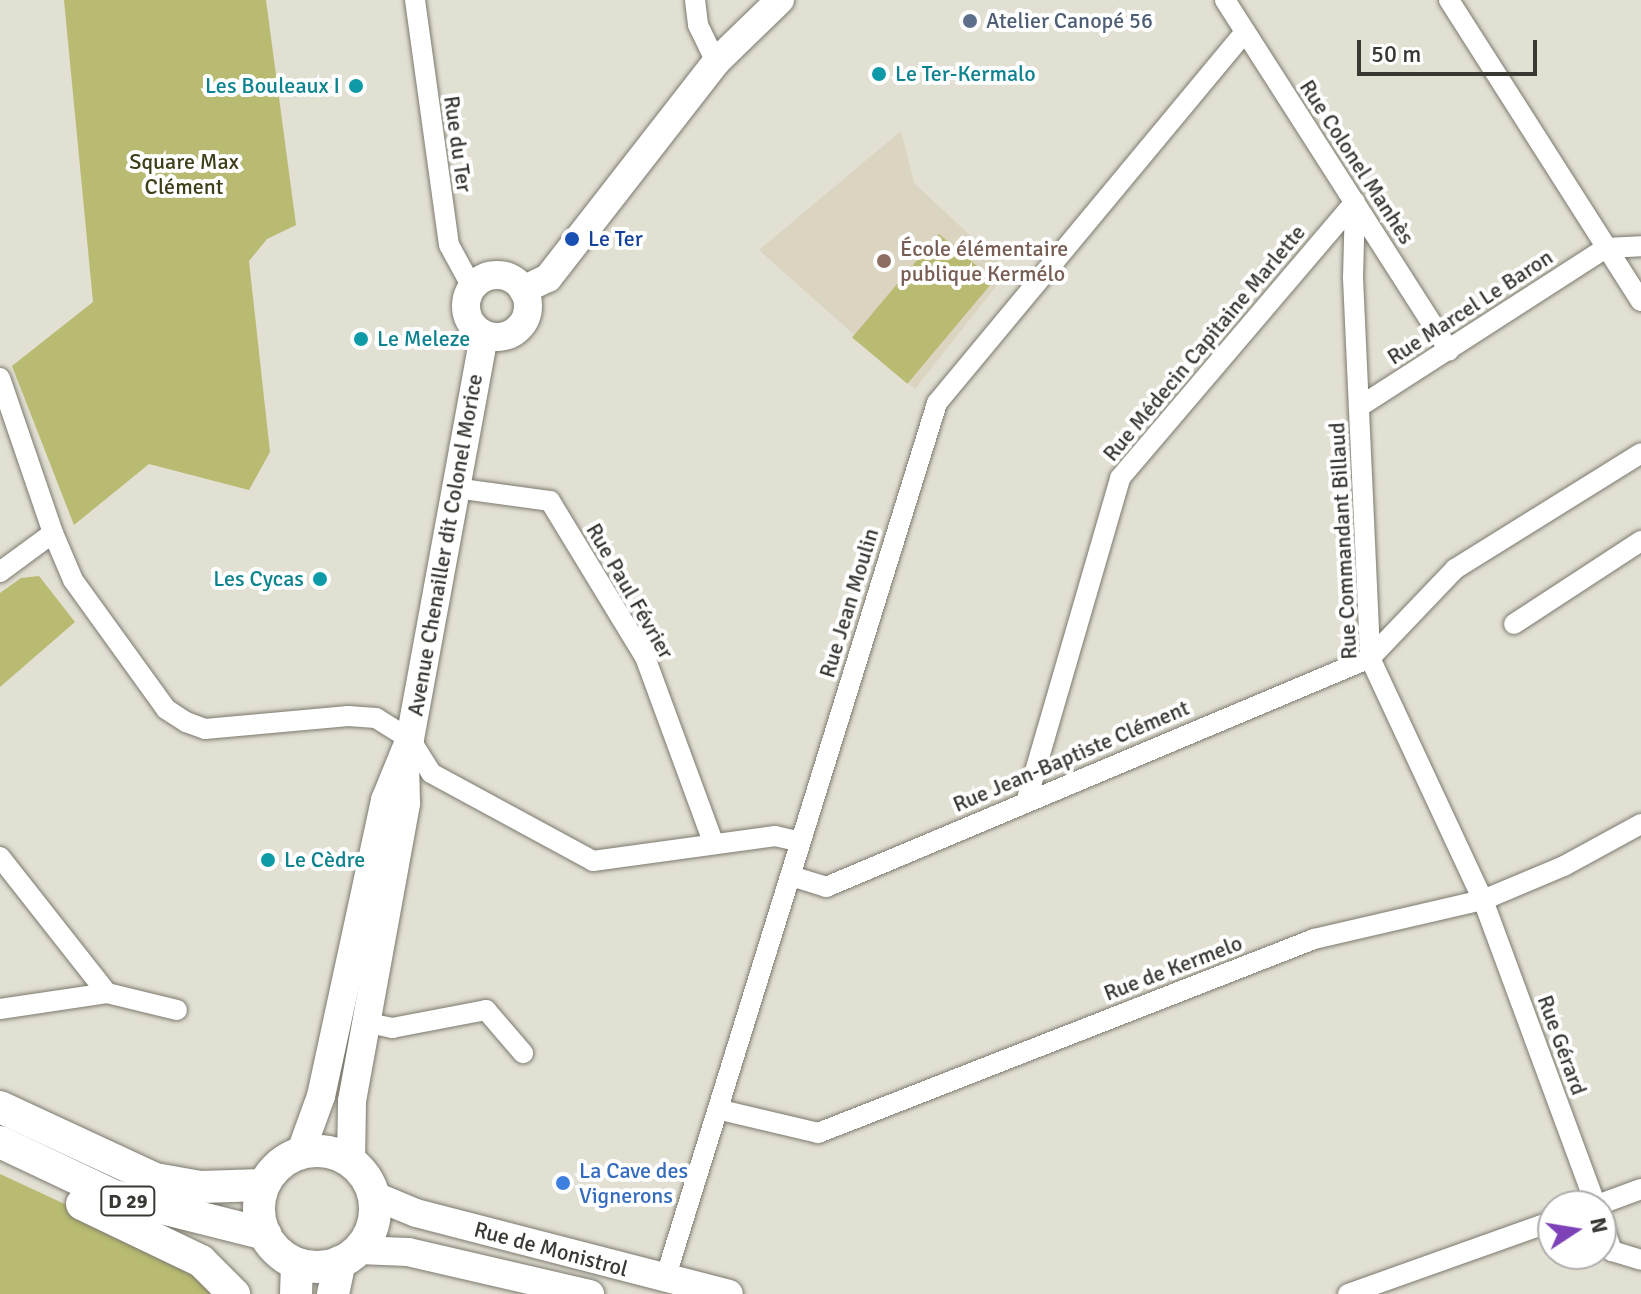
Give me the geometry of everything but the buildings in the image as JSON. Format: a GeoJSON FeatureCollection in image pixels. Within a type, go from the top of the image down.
{"type":"FeatureCollection","features":[{"type":"Feature","properties":{"kind":"main road","name":"D 29"},"geometry":{"type":"LineString","coordinates":[[0,1107],[155,1179],[200,1187],[263,1185]]}},
{"type":"Feature","properties":{"kind":"main road","name":"D 29"},"geometry":{"type":"LineString","coordinates":[[0,1142],[114,1196],[265,1234]]}},
{"type":"Feature","properties":{"kind":"main road"},"geometry":{"type":"LineString","coordinates":[[333,1294],[350,1256],[371,1233],[375,1196],[366,1175],[351,1161],[333,1152],[300,1154],[281,1164],[263,1185],[259,1204],[265,1234],[296,1279],[350,1256]]}},
{"type":"Feature","properties":{"kind":"main road"},"geometry":{"type":"LineString","coordinates":[[0,1164],[201,1261],[234,1294]]}},
{"type":"Feature","properties":{"kind":"street","name":"Rue du Ter"},"geometry":{"type":"LineString","coordinates":[[415,0],[449,245],[472,287]]}},
{"type":"Feature","properties":{"kind":"street"},"geometry":{"type":"LineString","coordinates":[[695,0],[698,25],[716,62]]}},
{"type":"Feature","properties":{"kind":"street"},"geometry":{"type":"LineString","coordinates":[[523,290],[548,278],[716,62],[780,0]]}},
{"type":"Feature","properties":{"kind":"street","name":"Rue Colonel Manhès"},"geometry":{"type":"LineString","coordinates":[[1225,0],[1449,350]]}},
{"type":"Feature","properties":{"kind":"street"},"geometry":{"type":"LineString","coordinates":[[1449,0],[1641,301]]}},
{"type":"Feature","properties":{"kind":"street","name":"Rue Jean Moulin"},"geometry":{"type":"LineString","coordinates":[[665,1279],[721,1110],[800,842],[937,403],[1245,32]]}},
{"type":"Feature","properties":{"kind":"street","name":"Rue Commandant Billaud"},"geometry":{"type":"LineString","coordinates":[[1355,202],[1359,407],[1370,658],[1483,900]]}},
{"type":"Feature","properties":{"kind":"street","name":"Rue Médecin Capitaine Marlette"},"geometry":{"type":"LineString","coordinates":[[1027,799],[1120,478],[1355,202]]}},
{"type":"Feature","properties":{"kind":"street"},"geometry":{"type":"LineString","coordinates":[[1606,248],[1641,246]]}},
{"type":"Feature","properties":{"kind":"street","name":"Rue Marcel Le Baron"},"geometry":{"type":"LineString","coordinates":[[1359,407],[1606,248]]}},
{"type":"Feature","properties":{"kind":"street"},"geometry":{"type":"LineString","coordinates":[[499,276],[523,290],[527,309],[520,327],[504,337],[484,335],[466,314],[472,287],[499,276]]}},
{"type":"Feature","properties":{"kind":"street","name":"Avenue Chenailler dit Colonel Morice"},"geometry":{"type":"LineString","coordinates":[[351,1161],[352,1101],[406,803],[407,746],[484,335]]}},
{"type":"Feature","properties":{"kind":"street"},"geometry":{"type":"LineString","coordinates":[[0,378],[53,533],[73,580],[166,709],[186,722],[205,729],[376,718],[431,773],[593,861],[713,842],[775,836],[800,842]]}},
{"type":"Feature","properties":{"kind":"street"},"geometry":{"type":"LineString","coordinates":[[1370,658],[1455,569],[1641,453]]}},
{"type":"Feature","properties":{"kind":"street","name":"Rue Paul Février"},"geometry":{"type":"LineString","coordinates":[[455,488],[550,501],[645,657],[713,842]]}},
{"type":"Feature","properties":{"kind":"street"},"geometry":{"type":"LineString","coordinates":[[0,572],[53,533]]}},
{"type":"Feature","properties":{"kind":"street"},"geometry":{"type":"LineString","coordinates":[[1514,624],[1641,541]]}},
{"type":"Feature","properties":{"kind":"street","name":"Rue Jean-Baptiste Clément"},"geometry":{"type":"LineString","coordinates":[[791,876],[826,887],[1027,799],[1370,658]]}},
{"type":"Feature","properties":{"kind":"street","name":"Avenue Chenailler dit Colonel Morice"},"geometry":{"type":"LineString","coordinates":[[300,1154],[321,1096],[385,800],[407,746]]}},
{"type":"Feature","properties":{"kind":"street","name":"Rue de Kermelo"},"geometry":{"type":"LineString","coordinates":[[721,1110],[818,1133],[1314,939],[1483,900],[1564,866],[1641,824]]}},
{"type":"Feature","properties":{"kind":"street"},"geometry":{"type":"LineString","coordinates":[[0,857],[107,993]]}},
{"type":"Feature","properties":{"kind":"street","name":"Rue Gérard"},"geometry":{"type":"LineString","coordinates":[[1483,900],[1590,1190]]}},
{"type":"Feature","properties":{"kind":"street"},"geometry":{"type":"LineString","coordinates":[[0,1009],[107,993],[177,1010]]}},
{"type":"Feature","properties":{"kind":"street"},"geometry":{"type":"LineString","coordinates":[[364,1022],[392,1028],[486,1010],[523,1053]]}},
{"type":"Feature","properties":{"kind":"street"},"geometry":{"type":"LineString","coordinates":[[1617,1198],[1641,1189]]}},
{"type":"Feature","properties":{"kind":"street","name":"Rue de Monistrol"},"geometry":{"type":"LineString","coordinates":[[375,1196],[416,1213],[729,1294]]}},
{"type":"Feature","properties":{"kind":"street"},"geometry":{"type":"LineString","coordinates":[[1348,1294],[1537,1227]]}},
{"type":"Feature","properties":{"kind":"street","name":"Rue de Monistrol"},"geometry":{"type":"LineString","coordinates":[[350,1256],[408,1252],[590,1294]]}},
{"type":"Feature","properties":{"kind":"street"},"geometry":{"type":"LineString","coordinates":[[1617,1253],[1641,1260]]}},
{"type":"Feature","properties":{"kind":"shaded area","name":"École élémentaire publique Kermélo"},"geometry":{"type":"Polygon","coordinates":[[[901,131],[914,183],[1008,271],[915,389],[759,250],[901,131]]]}},
{"type":"Feature","properties":{"kind":"green space","name":"Square Max Clément"},"geometry":{"type":"Polygon","coordinates":[[[64,0],[266,0],[296,225],[267,239],[249,261],[270,452],[249,490],[149,464],[74,525],[12,366],[93,302],[64,0]]]}},
{"type":"Feature","properties":{"kind":"green space"},"geometry":{"type":"Polygon","coordinates":[[[939,234],[994,280],[907,384],[852,337],[939,234]]]}},
{"type":"Feature","properties":{"kind":"green space"},"geometry":{"type":"Polygon","coordinates":[[[39,576],[75,622],[0,687],[0,593],[21,578],[39,576]]]}},
{"type":"Feature","properties":{"kind":"green space"},"geometry":{"type":"Polygon","coordinates":[[[0,1174],[190,1262],[227,1294],[0,1294],[0,1174]]]}},
{"type":"Feature","properties":{"kind":"place","name":"Atelier Canopé 56"},"geometry":{"type":"Point","coordinates":[970,21]}},
{"type":"Feature","properties":{"kind":"place","name":"Le Ter-Kermalo"},"geometry":{"type":"Point","coordinates":[879,74]}},
{"type":"Feature","properties":{"kind":"place","name":"Les Bouleaux I"},"geometry":{"type":"Point","coordinates":[356,86]}},
{"type":"Feature","properties":{"kind":"place","name":"Le Ter"},"geometry":{"type":"Point","coordinates":[572,239]}},
{"type":"Feature","properties":{"kind":"place","name":"École élémentaire publique Kermélo"},"geometry":{"type":"Point","coordinates":[884,261]}},
{"type":"Feature","properties":{"kind":"place","name":"Le Meleze"},"geometry":{"type":"Point","coordinates":[361,339]}},
{"type":"Feature","properties":{"kind":"place","name":"Les Cycas"},"geometry":{"type":"Point","coordinates":[320,579]}},
{"type":"Feature","properties":{"kind":"place","name":"Le Cèdre"},"geometry":{"type":"Point","coordinates":[268,860]}},
{"type":"Feature","properties":{"kind":"place","name":"La Cave des Vignerons"},"geometry":{"type":"Point","coordinates":[563,1183]}}]}
